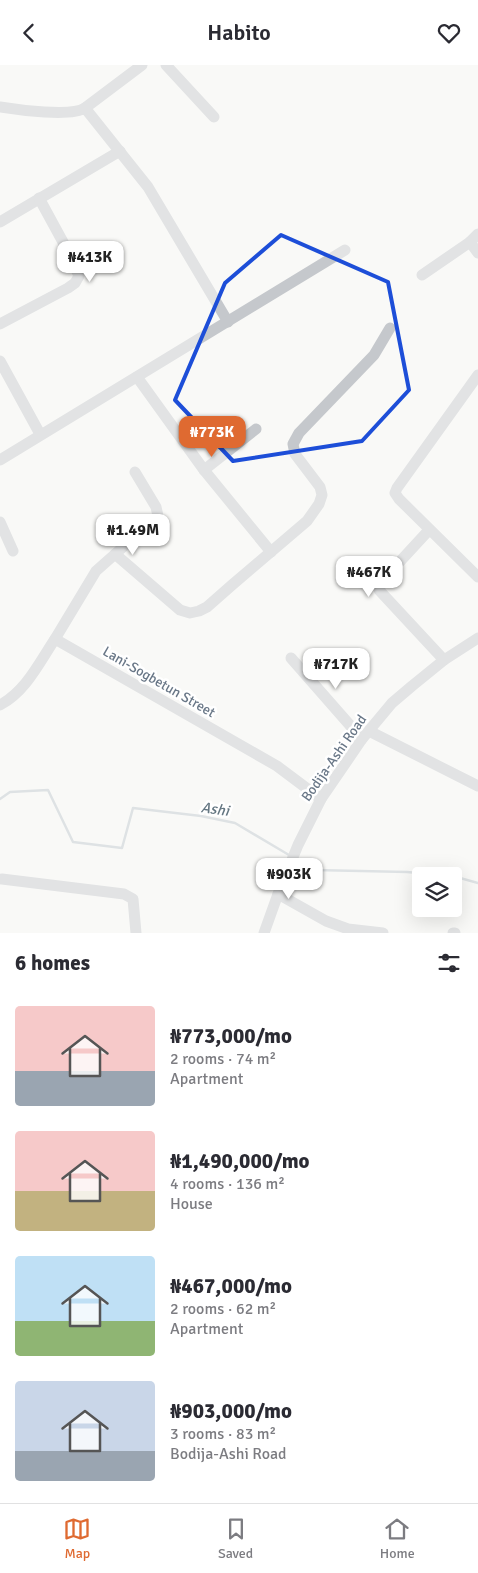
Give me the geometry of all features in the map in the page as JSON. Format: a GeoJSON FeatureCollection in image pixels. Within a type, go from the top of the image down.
{"type":"FeatureCollection","features":[{"type":"Feature","properties":{"kind":"street"},"geometry":{"type":"LineString","coordinates":[[0,107],[44,112],[76,112],[85,108],[142,65]]}},
{"type":"Feature","properties":{"kind":"street"},"geometry":{"type":"LineString","coordinates":[[166,65],[214,117]]}},
{"type":"Feature","properties":{"kind":"street"},"geometry":{"type":"LineString","coordinates":[[85,108],[148,187],[228,322]]}},
{"type":"Feature","properties":{"kind":"street"},"geometry":{"type":"LineString","coordinates":[[0,222],[120,151]]}},
{"type":"Feature","properties":{"kind":"street"},"geometry":{"type":"LineString","coordinates":[[0,325],[68,288],[75,283],[79,276],[70,255],[39,198]]}},
{"type":"Feature","properties":{"kind":"street"},"geometry":{"type":"LineString","coordinates":[[422,275],[470,242],[478,234]]}},
{"type":"Feature","properties":{"kind":"street"},"geometry":{"type":"LineString","coordinates":[[470,242],[478,253]]}},
{"type":"Feature","properties":{"kind":"street"},"geometry":{"type":"LineString","coordinates":[[0,459],[345,250]]}},
{"type":"Feature","properties":{"kind":"street"},"geometry":{"type":"LineString","coordinates":[[115,554],[180,610],[190,613],[207,607],[307,521],[319,504],[322,495],[320,487],[295,454],[293,444],[299,433],[374,355],[390,328]]}},
{"type":"Feature","properties":{"kind":"street"},"geometry":{"type":"LineString","coordinates":[[0,361],[40,434]]}},
{"type":"Feature","properties":{"kind":"street"},"geometry":{"type":"LineString","coordinates":[[478,375],[395,493],[429,530],[478,577]]}},
{"type":"Feature","properties":{"kind":"street"},"geometry":{"type":"LineString","coordinates":[[137,377],[204,470],[271,551]]}},
{"type":"Feature","properties":{"kind":"street"},"geometry":{"type":"LineString","coordinates":[[204,470],[256,429]]}},
{"type":"Feature","properties":{"kind":"street"},"geometry":{"type":"LineString","coordinates":[[0,705],[24,686],[32,676],[96,571],[158,516],[156,507],[135,472]]}},
{"type":"Feature","properties":{"kind":"street"},"geometry":{"type":"LineString","coordinates":[[0,522],[12,551]]}},
{"type":"Feature","properties":{"kind":"street"},"geometry":{"type":"LineString","coordinates":[[429,530],[382,581],[380,590],[444,660]]}},
{"type":"Feature","properties":{"kind":"street","name":"Lani-Sogbetun Street"},"geometry":{"type":"LineString","coordinates":[[55,639],[277,766],[320,799]]}},
{"type":"Feature","properties":{"kind":"street","name":"Bodija-Ashi Road"},"geometry":{"type":"LineString","coordinates":[[264,933],[298,845],[320,799],[366,735],[392,703],[444,660],[477,641]]}},
{"type":"Feature","properties":{"kind":"street"},"geometry":{"type":"LineString","coordinates":[[291,658],[366,735],[478,786]]}},
{"type":"Feature","properties":{"kind":"street"},"geometry":{"type":"LineString","coordinates":[[2,879],[124,894],[133,899],[136,933]]}},
{"type":"Feature","properties":{"kind":"street"},"geometry":{"type":"LineString","coordinates":[[278,893],[326,921],[348,929],[383,933]]}},
{"type":"Feature","properties":{"kind":"highlighted area"},"geometry":{"type":"Polygon","coordinates":[[[281,235],[388,282],[409,390],[362,441],[233,461],[175,400],[225,283],[281,235]]]}},
{"type":"Feature","properties":{"kind":"waterway","name":"Ashi"},"geometry":{"type":"LineString","coordinates":[[0,799],[10,792],[48,790],[73,842],[122,848],[133,808],[201,816],[235,823],[289,855]]}},
{"type":"Feature","properties":{"kind":"waterway","name":"Ashi"},"geometry":{"type":"LineString","coordinates":[[296,859],[314,870],[407,872],[453,876],[478,883]]}}]}
